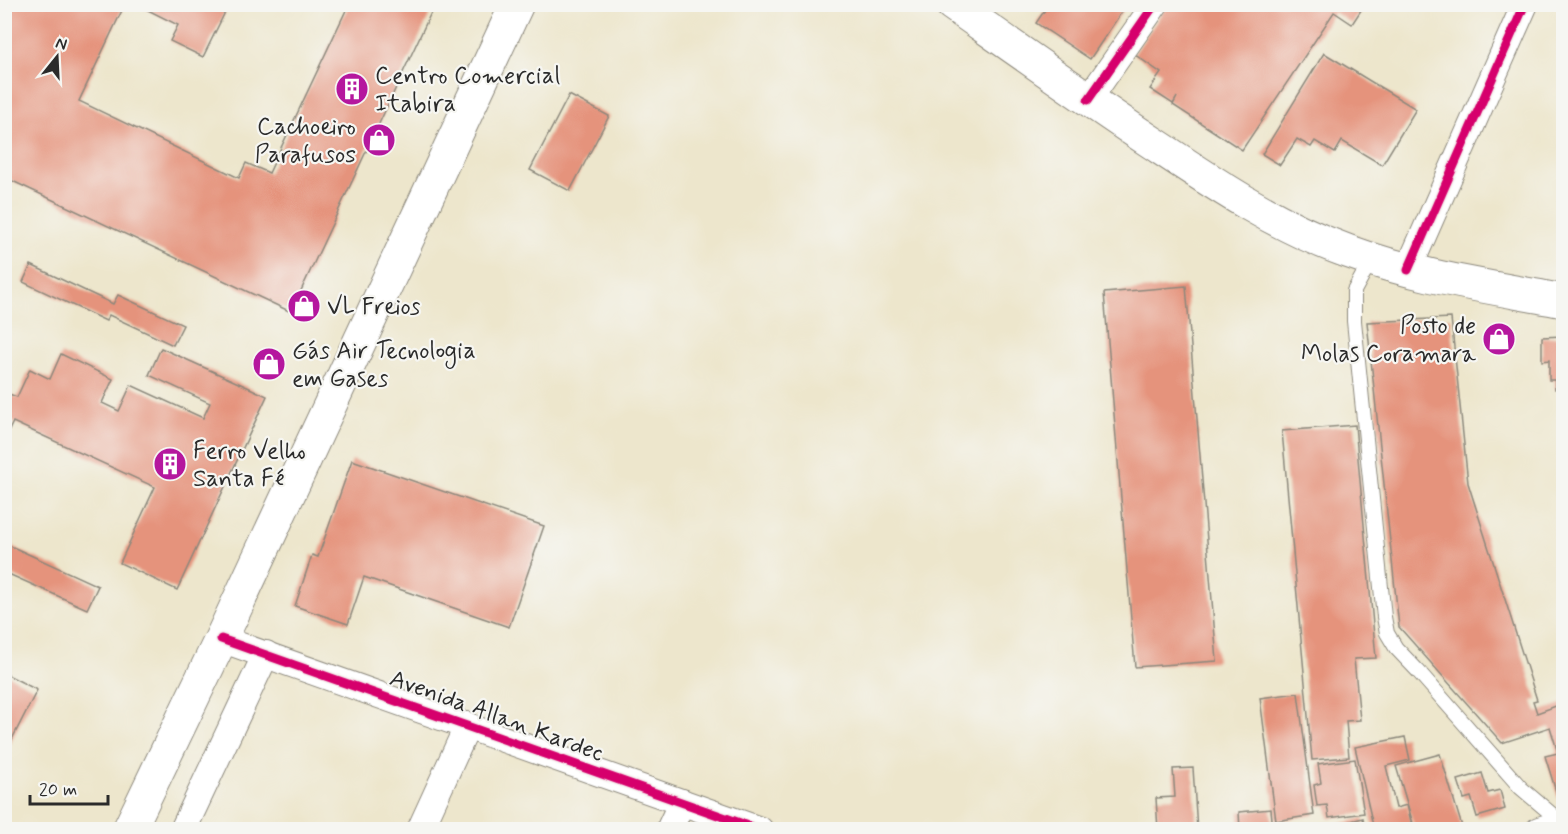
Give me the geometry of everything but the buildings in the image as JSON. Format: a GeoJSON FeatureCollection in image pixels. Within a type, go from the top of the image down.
{"type":"FeatureCollection","features":[{"type":"Feature","properties":{"kind":"main road"},"geometry":{"type":"LineString","coordinates":[[129,830],[221,639],[517,4]]}},
{"type":"Feature","properties":{"kind":"main road"},"geometry":{"type":"LineString","coordinates":[[952,4],[1088,100],[1222,189],[1292,227],[1371,260],[1408,270],[1563,301]]}},
{"type":"Feature","properties":{"kind":"street"},"geometry":{"type":"LineString","coordinates":[[1088,100],[1155,4]]}},
{"type":"Feature","properties":{"kind":"street"},"geometry":{"type":"LineString","coordinates":[[1408,270],[1525,4]]}},
{"type":"Feature","properties":{"kind":"street","name":"Avenida Allan Kardec"},"geometry":{"type":"LineString","coordinates":[[221,639],[760,830]]}},
{"type":"Feature","properties":{"kind":"street"},"geometry":{"type":"LineString","coordinates":[[183,830],[266,654]]}},
{"type":"Feature","properties":{"kind":"street"},"geometry":{"type":"LineString","coordinates":[[420,830],[468,725]]}},
{"type":"Feature","properties":{"kind":"street"},"geometry":{"type":"LineString","coordinates":[[669,830],[682,802]]}},
{"type":"Feature","properties":{"kind":"lane"},"geometry":{"type":"LineString","coordinates":[[1371,260],[1354,291],[1354,321],[1383,617],[1387,633],[1396,648],[1521,788],[1557,824]]}},
{"type":"Feature","properties":{"kind":"cycle path"},"geometry":{"type":"LineString","coordinates":[[1088,100],[1155,4]]}},
{"type":"Feature","properties":{"kind":"cycle path"},"geometry":{"type":"LineString","coordinates":[[1408,270],[1525,4]]}},
{"type":"Feature","properties":{"kind":"cycle path"},"geometry":{"type":"LineString","coordinates":[[221,639],[760,830]]}},
{"type":"Feature","properties":{"kind":"place","name":"Centro Comercial Itabira"},"geometry":{"type":"Point","coordinates":[352,89]}},
{"type":"Feature","properties":{"kind":"place","name":"Cachoeiro Parafusos"},"geometry":{"type":"Point","coordinates":[379,140]}},
{"type":"Feature","properties":{"kind":"place","name":"VL Freios"},"geometry":{"type":"Point","coordinates":[304,306]}},
{"type":"Feature","properties":{"kind":"place","name":"Posto de Molas Coramara"},"geometry":{"type":"Point","coordinates":[1499,339]}},
{"type":"Feature","properties":{"kind":"place","name":"Gás Air Tecnologia em Gases"},"geometry":{"type":"Point","coordinates":[269,364]}},
{"type":"Feature","properties":{"kind":"place","name":"Ferro Velho Santa Fé"},"geometry":{"type":"Point","coordinates":[170,464]}}]}
